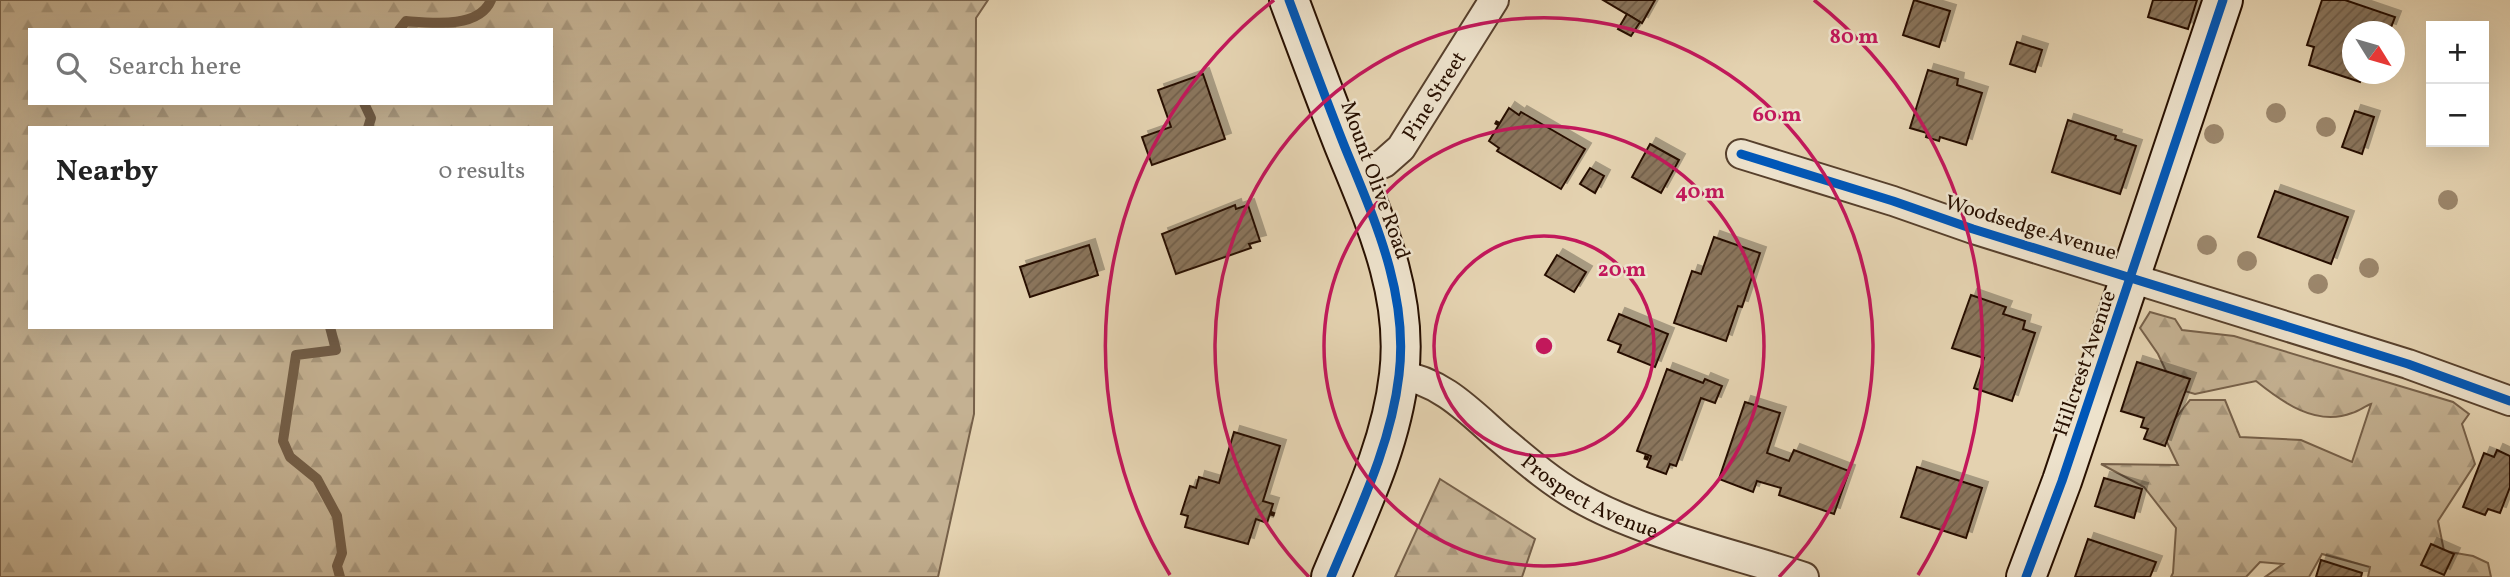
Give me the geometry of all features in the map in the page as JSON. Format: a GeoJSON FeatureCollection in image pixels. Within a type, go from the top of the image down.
{"type":"FeatureCollection","features":[{"type":"Feature","properties":{"kind":"street","name":"Mount Olive Road"},"geometry":{"type":"LineString","coordinates":[[1289,0],[1372,214],[1395,286],[1401,333],[1399,375],[1387,434],[1331,577]]}},
{"type":"Feature","properties":{"kind":"street","name":"Pine Street"},"geometry":{"type":"LineString","coordinates":[[1357,174],[1384,163],[1401,148],[1494,0]]}},
{"type":"Feature","properties":{"kind":"street","name":"Hillcrest Avenue"},"geometry":{"type":"LineString","coordinates":[[2026,577],[2062,481],[2223,0]]}},
{"type":"Feature","properties":{"kind":"street","name":"Woodsedge Avenue"},"geometry":{"type":"LineString","coordinates":[[1741,154],[2408,364],[2510,401]]}},
{"type":"Feature","properties":{"kind":"street","name":"Prospect Avenue"},"geometry":{"type":"LineString","coordinates":[[1399,375],[1417,377],[1446,392],[1544,475],[1579,498],[1649,527],[1804,577]]}},
{"type":"Feature","properties":{"kind":"path"},"geometry":{"type":"LineString","coordinates":[[1644,457],[1650,459]]}},
{"type":"Feature","properties":{"kind":"green space"},"geometry":{"type":"Polygon","coordinates":[[[0,0],[988,0],[976,18],[974,414],[938,577],[0,577],[0,0]]]}},
{"type":"Feature","properties":{"kind":"green space"},"geometry":{"type":"Polygon","coordinates":[[[2150,312],[2175,319],[2182,330],[2234,336],[2453,402],[2469,414],[2462,424],[2475,464],[2438,521],[2444,551],[2473,556],[2488,563],[2491,577],[2368,577],[2370,567],[2322,554],[2309,577],[2265,577],[2283,564],[2260,562],[2246,577],[2171,577],[2176,528],[2144,487],[2101,464],[2178,465],[2163,434],[2190,400],[2225,400],[2240,437],[2301,440],[2352,462],[2371,404],[2339,417],[2325,417],[2288,404],[2256,381],[2195,394],[2174,388],[2158,354],[2140,328],[2150,312]]]}},
{"type":"Feature","properties":{"kind":"green space"},"geometry":{"type":"Polygon","coordinates":[[[1440,479],[1535,539],[1522,577],[1395,577],[1440,479]]]}},
{"type":"Feature","properties":{"kind":"building"},"geometry":{"type":"Polygon","coordinates":[[[1603,0],[1655,0],[1642,23],[1603,0]]]}},
{"type":"Feature","properties":{"kind":"building"},"geometry":{"type":"Polygon","coordinates":[[[1914,0],[1950,11],[1939,47],[1903,35],[1914,0]]]}},
{"type":"Feature","properties":{"kind":"building"},"geometry":{"type":"Polygon","coordinates":[[[2153,0],[2197,0],[2188,29],[2148,17],[2153,0]]]}},
{"type":"Feature","properties":{"kind":"building"},"geometry":{"type":"Polygon","coordinates":[[[2322,0],[2345,0],[2395,17],[2393,21],[2342,21],[2342,76],[2309,65],[2314,47],[2307,45],[2322,0]]]}},
{"type":"Feature","properties":{"kind":"building"},"geometry":{"type":"Polygon","coordinates":[[[1627,14],[1640,22],[1631,36],[1618,29],[1627,14]]]}},
{"type":"Feature","properties":{"kind":"building"},"geometry":{"type":"Polygon","coordinates":[[[2017,42],[2042,50],[2035,72],[2010,64],[2017,42]]]}},
{"type":"Feature","properties":{"kind":"building"},"geometry":{"type":"Polygon","coordinates":[[[1928,70],[1958,79],[1957,85],[1982,93],[1966,145],[1940,137],[1939,141],[1926,137],[1927,133],[1910,128],[1928,70]]]}},
{"type":"Feature","properties":{"kind":"building"},"geometry":{"type":"Polygon","coordinates":[[[1203,74],[1225,139],[1152,165],[1142,137],[1171,127],[1158,90],[1203,74]]]}},
{"type":"Feature","properties":{"kind":"building"},"geometry":{"type":"Polygon","coordinates":[[[1509,108],[1519,115],[1521,112],[1585,149],[1561,189],[1497,151],[1499,148],[1489,141],[1509,108]]]}},
{"type":"Feature","properties":{"kind":"building"},"geometry":{"type":"Polygon","coordinates":[[[2355,111],[2374,117],[2362,154],[2342,147],[2355,111]]]}},
{"type":"Feature","properties":{"kind":"building"},"geometry":{"type":"Polygon","coordinates":[[[2068,120],[2116,136],[2115,139],[2136,146],[2120,194],[2052,172],[2068,120]]]}},
{"type":"Feature","properties":{"kind":"building"},"geometry":{"type":"Polygon","coordinates":[[[1650,144],[1679,160],[1661,193],[1632,177],[1650,144]]]}},
{"type":"Feature","properties":{"kind":"building"},"geometry":{"type":"Polygon","coordinates":[[[1590,168],[1604,176],[1595,193],[1580,184],[1590,168]]]}},
{"type":"Feature","properties":{"kind":"building"},"geometry":{"type":"Polygon","coordinates":[[[2275,191],[2348,217],[2331,264],[2258,237],[2275,191]]]}},
{"type":"Feature","properties":{"kind":"building"},"geometry":{"type":"Polygon","coordinates":[[[1235,205],[1236,209],[1248,205],[1260,241],[1249,244],[1251,248],[1176,274],[1162,234],[1235,205]]]}},
{"type":"Feature","properties":{"kind":"building"},"geometry":{"type":"Polygon","coordinates":[[[1714,237],[1760,253],[1742,307],[1738,306],[1726,341],[1674,323],[1692,271],[1701,274],[1714,237]]]}},
{"type":"Feature","properties":{"kind":"building"},"geometry":{"type":"Polygon","coordinates":[[[1089,245],[1098,275],[1030,297],[1020,267],[1089,245]]]}},
{"type":"Feature","properties":{"kind":"building"},"geometry":{"type":"Polygon","coordinates":[[[1557,255],[1586,272],[1574,292],[1545,275],[1557,255]]]}},
{"type":"Feature","properties":{"kind":"building"},"geometry":{"type":"Polygon","coordinates":[[[1971,295],[2006,307],[2003,314],[2025,321],[2023,329],[2035,333],[2012,401],[1974,388],[1984,358],[1952,348],[1971,295]]]}},
{"type":"Feature","properties":{"kind":"building"},"geometry":{"type":"Polygon","coordinates":[[[1619,314],[1668,334],[1655,367],[1618,352],[1621,345],[1608,340],[1619,314]]]}},
{"type":"Feature","properties":{"kind":"building"},"geometry":{"type":"Polygon","coordinates":[[[2137,362],[2190,379],[2165,446],[2144,439],[2148,429],[2141,427],[2144,418],[2121,411],[2137,362]]]}},
{"type":"Feature","properties":{"kind":"building"},"geometry":{"type":"Polygon","coordinates":[[[1667,369],[1703,383],[1705,379],[1722,386],[1715,403],[1701,398],[1676,466],[1670,464],[1666,474],[1647,467],[1651,456],[1637,451],[1667,369]]]}},
{"type":"Feature","properties":{"kind":"building"},"geometry":{"type":"Polygon","coordinates":[[[1745,402],[1780,413],[1767,453],[1789,461],[1794,450],[1849,471],[1834,514],[1779,495],[1781,488],[1757,481],[1753,492],[1719,479],[1745,402]]]}},
{"type":"Feature","properties":{"kind":"building"},"geometry":{"type":"Polygon","coordinates":[[[1234,432],[1280,446],[1263,501],[1273,504],[1267,523],[1256,519],[1248,544],[1185,527],[1188,516],[1181,514],[1190,486],[1196,488],[1199,477],[1219,483],[1234,432]]]}},
{"type":"Feature","properties":{"kind":"building"},"geometry":{"type":"Polygon","coordinates":[[[2497,450],[2510,456],[2510,487],[2500,513],[2488,509],[2485,515],[2463,507],[2484,453],[2494,457],[2497,450]]]}},
{"type":"Feature","properties":{"kind":"building"},"geometry":{"type":"Polygon","coordinates":[[[1917,467],[1982,488],[1966,538],[1901,517],[1917,467]]]}},
{"type":"Feature","properties":{"kind":"building"},"geometry":{"type":"Polygon","coordinates":[[[2104,478],[2142,489],[2134,518],[2095,506],[2104,478]]]}},
{"type":"Feature","properties":{"kind":"building"},"geometry":{"type":"Polygon","coordinates":[[[2088,539],[2156,562],[2150,577],[2075,577],[2088,539]]]}},
{"type":"Feature","properties":{"kind":"building"},"geometry":{"type":"Polygon","coordinates":[[[2431,544],[2454,554],[2444,575],[2421,565],[2431,544]]]}},
{"type":"Feature","properties":{"kind":"building"},"geometry":{"type":"Polygon","coordinates":[[[2321,560],[2362,573],[2361,577],[2316,577],[2321,560]]]}},
{"type":"Feature","properties":{"kind":"waterway"},"geometry":{"type":"LineString","coordinates":[[401,28],[406,21],[441,23],[465,20],[476,16],[491,0]]}},
{"type":"Feature","properties":{"kind":"waterway"},"geometry":{"type":"LineString","coordinates":[[365,105],[371,118],[369,126]]}},
{"type":"Feature","properties":{"kind":"waterway"},"geometry":{"type":"LineString","coordinates":[[331,329],[336,350],[296,355],[283,441],[290,457],[317,479],[337,516],[342,553],[337,566],[340,577]]}},
{"type":"Feature","properties":{"kind":"cycle path"},"geometry":{"type":"LineString","coordinates":[[1289,0],[1377,229],[1394,286],[1399,315],[1399,375],[1389,427],[1372,478],[1331,577]]}},
{"type":"Feature","properties":{"kind":"cycle path"},"geometry":{"type":"LineString","coordinates":[[2026,577],[2062,481],[2223,0]]}},
{"type":"Feature","properties":{"kind":"cycle path"},"geometry":{"type":"LineString","coordinates":[[1741,154],[2408,364],[2510,401]]}}]}
